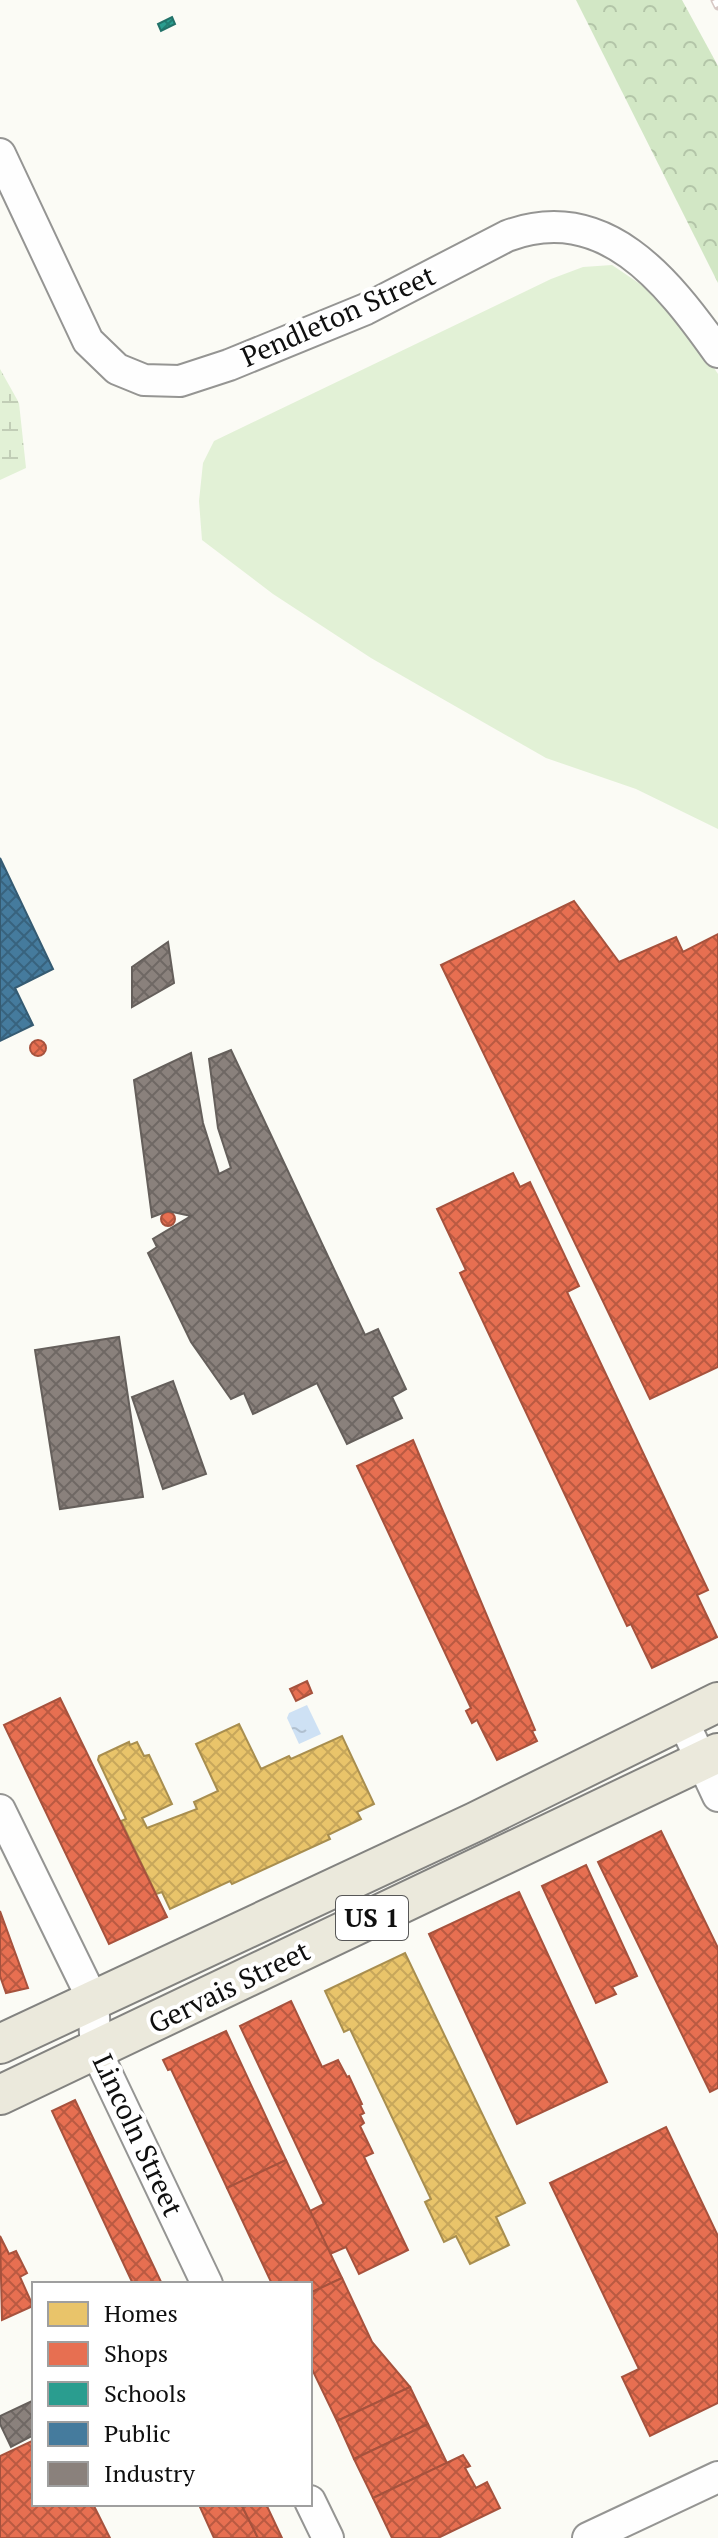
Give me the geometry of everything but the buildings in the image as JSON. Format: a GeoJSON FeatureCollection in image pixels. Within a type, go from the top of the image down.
{"type":"FeatureCollection","features":[{"type":"Feature","properties":{"kind":"main road","name":"Gervais Street"},"geometry":{"type":"LineString","coordinates":[[0,2044],[475,1822],[718,1702]]}},
{"type":"Feature","properties":{"kind":"main road","name":"Gervais Street"},"geometry":{"type":"LineString","coordinates":[[0,2095],[710,1757]]}},
{"type":"Feature","properties":{"kind":"street","name":"Pendleton Street"},"geometry":{"type":"LineString","coordinates":[[0,154],[88,341],[104,359],[130,376],[162,382],[180,381],[229,365],[366,309],[507,236],[527,229],[558,226],[593,233],[613,241],[636,258],[671,292],[718,352]]}},
{"type":"Feature","properties":{"kind":"street"},"geometry":{"type":"LineString","coordinates":[[682,1719],[710,1757],[718,1796]]}},
{"type":"Feature","properties":{"kind":"street","name":"Lincoln Street"},"geometry":{"type":"LineString","coordinates":[[0,1810],[93,2000],[96,2051],[206,2282]]}},
{"type":"Feature","properties":{"kind":"street"},"geometry":{"type":"LineString","coordinates":[[588,2538],[718,2477]]}},
{"type":"Feature","properties":{"kind":"street"},"geometry":{"type":"LineString","coordinates":[[312,2505],[328,2538]]}},
{"type":"Feature","properties":{"kind":"green space"},"geometry":{"type":"Polygon","coordinates":[[[576,0],[682,0],[718,66],[718,283],[576,0]]]}},
{"type":"Feature","properties":{"kind":"green space"},"geometry":{"type":"Polygon","coordinates":[[[612,265],[649,290],[680,317],[718,374],[718,829],[636,789],[546,758],[371,658],[273,594],[202,540],[199,501],[203,463],[214,441],[551,279],[583,267],[612,265]]]}},
{"type":"Feature","properties":{"kind":"green space"},"geometry":{"type":"Polygon","coordinates":[[[0,369],[19,403],[26,468],[0,480],[0,369]]]}},
{"type":"Feature","properties":{"kind":"water"},"geometry":{"type":"Polygon","coordinates":[[[307,1705],[321,1734],[299,1744],[287,1718],[289,1713],[307,1705]]]}},
{"type":"Feature","properties":{"kind":"railway"},"geometry":{"type":"LineString","coordinates":[[715,0],[718,6]]}}]}
